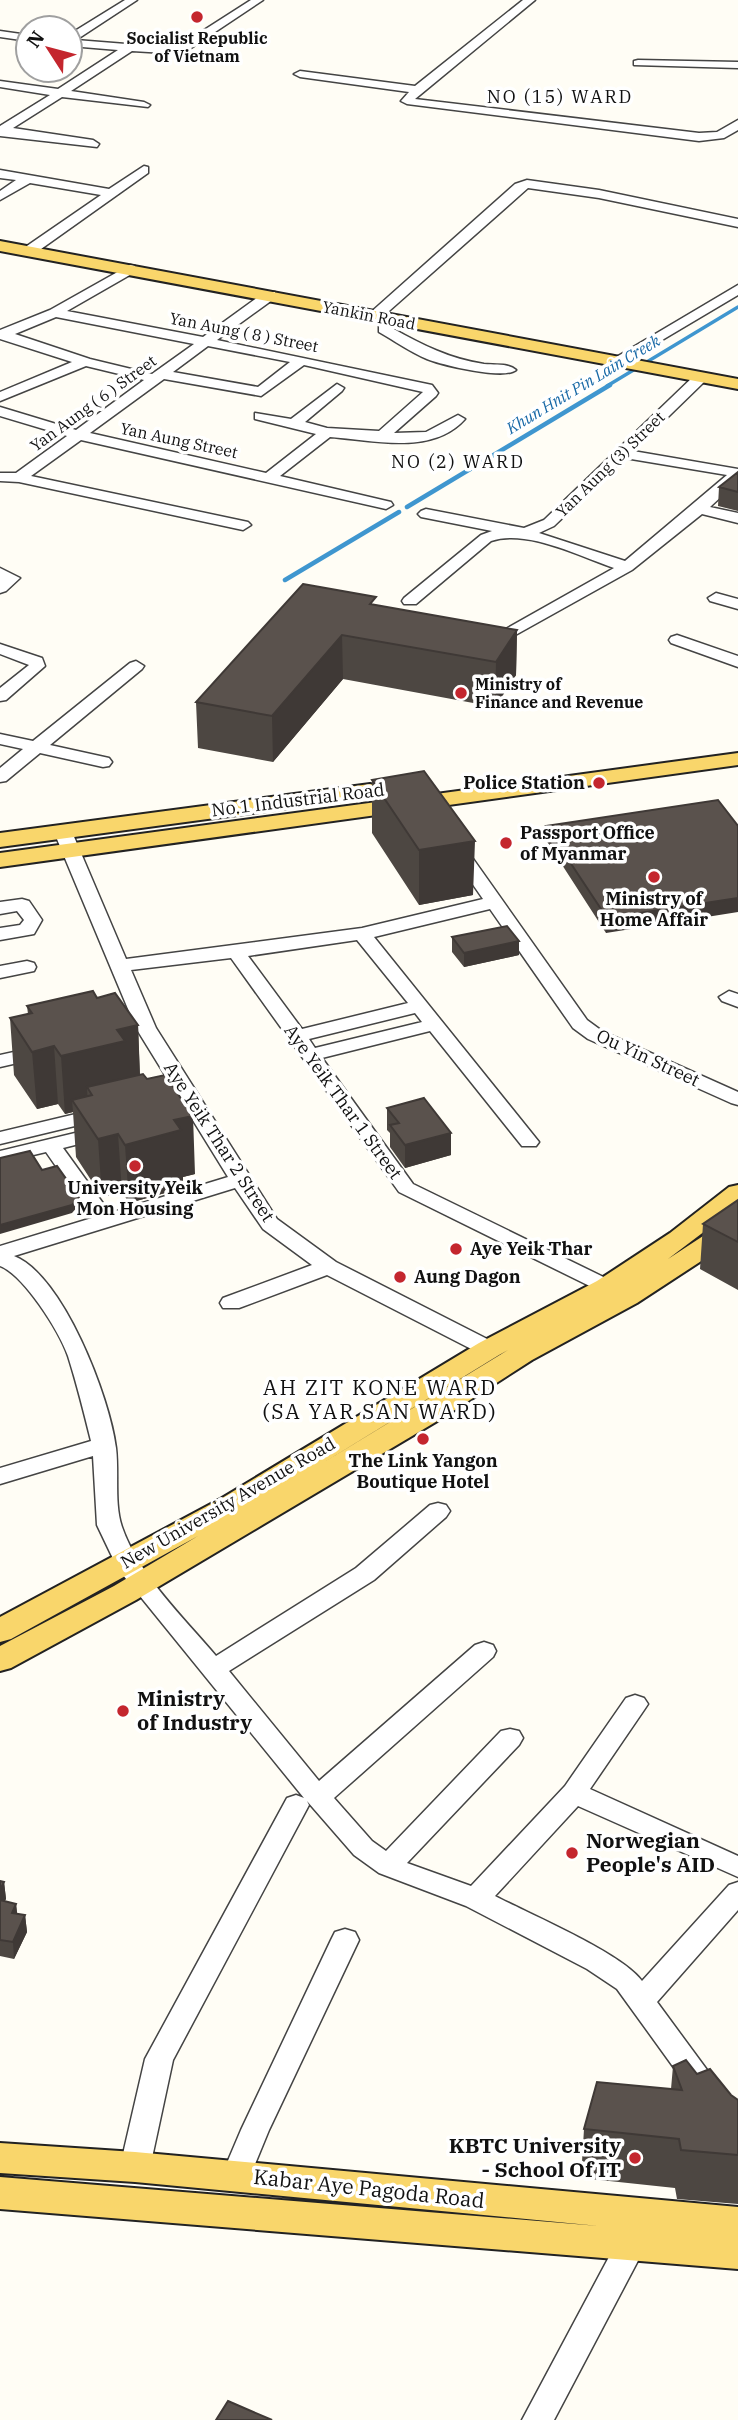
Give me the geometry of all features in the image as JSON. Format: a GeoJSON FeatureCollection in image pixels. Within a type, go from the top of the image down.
{"type":"FeatureCollection","features":[{"type":"Feature","properties":{"kind":"main road","name":"Yankin Road"},"geometry":{"type":"LineString","coordinates":[[0,246],[738,384]]}},
{"type":"Feature","properties":{"kind":"main road","name":"No.1 Industrial Road"},"geometry":{"type":"LineString","coordinates":[[0,860],[67,841],[370,801],[680,748],[738,741]]}},
{"type":"Feature","properties":{"kind":"main road"},"geometry":{"type":"LineString","coordinates":[[662,769],[738,759]]}},
{"type":"Feature","properties":{"kind":"main road","name":"No.1 Industrial Road"},"geometry":{"type":"LineString","coordinates":[[370,801],[427,808],[662,769]]}},
{"type":"Feature","properties":{"kind":"main road","name":"No.1 Industrial Road"},"geometry":{"type":"LineString","coordinates":[[0,839],[67,841]]}},
{"type":"Feature","properties":{"kind":"main road","name":"New University Avenue Road"},"geometry":{"type":"LineString","coordinates":[[0,1631],[134,1573],[429,1413],[617,1292],[733,1212]]}},
{"type":"Feature","properties":{"kind":"main road","name":"New University Avenue Road"},"geometry":{"type":"LineString","coordinates":[[0,1660],[134,1573],[232,1505],[489,1349],[617,1292]]}},
{"type":"Feature","properties":{"kind":"main road","name":"Kabar Aye Pagoda Road"},"geometry":{"type":"LineString","coordinates":[[0,2158],[236,2177],[638,2230],[738,2253]]}},
{"type":"Feature","properties":{"kind":"main road","name":"Kabar Aye Pagoda Road"},"geometry":{"type":"LineString","coordinates":[[0,2193],[638,2230],[738,2223]]}},
{"type":"Feature","properties":{"kind":"street"},"geometry":{"type":"LineString","coordinates":[[84,32],[132,0]]}},
{"type":"Feature","properties":{"kind":"street"},"geometry":{"type":"LineString","coordinates":[[84,43],[178,52],[258,0]]}},
{"type":"Feature","properties":{"kind":"street"},"geometry":{"type":"LineString","coordinates":[[530,0],[417,90],[407,102],[673,135],[719,136],[728,133],[738,124]]}},
{"type":"Feature","properties":{"kind":"street"},"geometry":{"type":"LineString","coordinates":[[1,131],[128,49]]}},
{"type":"Feature","properties":{"kind":"street"},"geometry":{"type":"LineString","coordinates":[[638,63],[738,65]]}},
{"type":"Feature","properties":{"kind":"street"},"geometry":{"type":"LineString","coordinates":[[300,74],[417,90]]}},
{"type":"Feature","properties":{"kind":"street"},"geometry":{"type":"LineString","coordinates":[[0,84],[144,105]]}},
{"type":"Feature","properties":{"kind":"street"},"geometry":{"type":"LineString","coordinates":[[1,131],[93,144]]}},
{"type":"Feature","properties":{"kind":"street"},"geometry":{"type":"LineString","coordinates":[[29,251],[144,170]]}},
{"type":"Feature","properties":{"kind":"street"},"geometry":{"type":"LineString","coordinates":[[0,174],[113,193]]}},
{"type":"Feature","properties":{"kind":"street"},"geometry":{"type":"LineString","coordinates":[[0,196],[27,178]]}},
{"type":"Feature","properties":{"kind":"street"},"geometry":{"type":"LineString","coordinates":[[375,316],[519,187],[527,184],[599,194],[738,223]]}},
{"type":"Feature","properties":{"kind":"street"},"geometry":{"type":"LineString","coordinates":[[1,335],[55,313],[130,269]]}},
{"type":"Feature","properties":{"kind":"street"},"geometry":{"type":"LineString","coordinates":[[615,362],[738,289]]}},
{"type":"Feature","properties":{"kind":"street","name":"Yan Aung ( 6 ) Street"},"geometry":{"type":"LineString","coordinates":[[19,478],[270,295]]}},
{"type":"Feature","properties":{"kind":"street","name":"Yan Aung ( 8 ) Street"},"geometry":{"type":"LineString","coordinates":[[55,313],[301,360],[426,388],[431,393],[382,436]]}},
{"type":"Feature","properties":{"kind":"street"},"geometry":{"type":"LineString","coordinates":[[393,320],[384,329],[432,356],[483,368],[509,370]]}},
{"type":"Feature","properties":{"kind":"street"},"geometry":{"type":"LineString","coordinates":[[1,335],[85,362],[261,392],[301,360]]}},
{"type":"Feature","properties":{"kind":"street"},"geometry":{"type":"LineString","coordinates":[[0,384],[64,355]]}},
{"type":"Feature","properties":{"kind":"street"},"geometry":{"type":"LineString","coordinates":[[0,397],[85,362]]}},
{"type":"Feature","properties":{"kind":"street","name":"Yan Aung (3) Street"},"geometry":{"type":"LineString","coordinates":[[410,601],[486,538],[498,534],[526,533],[549,523],[700,378]]}},
{"type":"Feature","properties":{"kind":"street"},"geometry":{"type":"LineString","coordinates":[[294,424],[337,388]]}},
{"type":"Feature","properties":{"kind":"street","name":"Yan Aung Street"},"geometry":{"type":"LineString","coordinates":[[0,411],[78,435],[386,505]]}},
{"type":"Feature","properties":{"kind":"street"},"geometry":{"type":"LineString","coordinates":[[260,416],[327,432],[423,438],[438,435],[458,419]]}},
{"type":"Feature","properties":{"kind":"street"},"geometry":{"type":"LineString","coordinates":[[270,477],[327,432]]}},
{"type":"Feature","properties":{"kind":"street"},"geometry":{"type":"LineString","coordinates":[[620,453],[738,473]]}},
{"type":"Feature","properties":{"kind":"street"},"geometry":{"type":"LineString","coordinates":[[510,633],[626,567],[699,509],[738,473]]}},
{"type":"Feature","properties":{"kind":"street"},"geometry":{"type":"LineString","coordinates":[[0,477],[19,478]]}},
{"type":"Feature","properties":{"kind":"street","name":"Yan Aung ( 6 ) Street"},"geometry":{"type":"LineString","coordinates":[[19,478],[243,525]]}},
{"type":"Feature","properties":{"kind":"street"},"geometry":{"type":"LineString","coordinates":[[699,509],[738,518]]}},
{"type":"Feature","properties":{"kind":"street"},"geometry":{"type":"LineString","coordinates":[[426,514],[526,533],[626,567]]}},
{"type":"Feature","properties":{"kind":"street"},"geometry":{"type":"LineString","coordinates":[[0,573],[12,578],[0,588]]}},
{"type":"Feature","properties":{"kind":"street"},"geometry":{"type":"LineString","coordinates":[[716,597],[738,604]]}},
{"type":"Feature","properties":{"kind":"street"},"geometry":{"type":"LineString","coordinates":[[677,640],[738,662]]}},
{"type":"Feature","properties":{"kind":"street"},"geometry":{"type":"LineString","coordinates":[[0,649],[30,657],[36,661],[37,666],[2,692]]}},
{"type":"Feature","properties":{"kind":"street"},"geometry":{"type":"LineString","coordinates":[[0,777],[136,666]]}},
{"type":"Feature","properties":{"kind":"street"},"geometry":{"type":"LineString","coordinates":[[0,739],[103,762]]}},
{"type":"Feature","properties":{"kind":"street","name":"Ou Yin Street"},"geometry":{"type":"LineString","coordinates":[[447,836],[580,1024],[595,1035],[738,1099]]}},
{"type":"Feature","properties":{"kind":"street","name":"Aye Yeik Thar 2 Street"},"geometry":{"type":"LineString","coordinates":[[67,841],[121,965],[139,1030],[193,1101],[270,1224],[328,1267],[489,1349]]}},
{"type":"Feature","properties":{"kind":"street"},"geometry":{"type":"LineString","coordinates":[[121,965],[362,934],[496,902]]}},
{"type":"Feature","properties":{"kind":"street"},"geometry":{"type":"LineString","coordinates":[[0,908],[22,905],[33,920],[27,930],[0,933]]}},
{"type":"Feature","properties":{"kind":"street"},"geometry":{"type":"LineString","coordinates":[[362,934],[529,1142]]}},
{"type":"Feature","properties":{"kind":"street","name":"Aye Yeik Thar 1 Street"},"geometry":{"type":"LineString","coordinates":[[236,952],[407,1188],[617,1292]]}},
{"type":"Feature","properties":{"kind":"street"},"geometry":{"type":"LineString","coordinates":[[0,972],[27,967]]}},
{"type":"Feature","properties":{"kind":"street"},"geometry":{"type":"LineString","coordinates":[[295,1037],[420,1006]]}},
{"type":"Feature","properties":{"kind":"street"},"geometry":{"type":"LineString","coordinates":[[310,1055],[436,1024]]}},
{"type":"Feature","properties":{"kind":"street"},"geometry":{"type":"LineString","coordinates":[[0,1061],[66,1046]]}},
{"type":"Feature","properties":{"kind":"street"},"geometry":{"type":"LineString","coordinates":[[167,1108],[193,1101]]}},
{"type":"Feature","properties":{"kind":"street"},"geometry":{"type":"LineString","coordinates":[[0,1139],[120,1119],[51,1145],[0,1157]]}},
{"type":"Feature","properties":{"kind":"street"},"geometry":{"type":"LineString","coordinates":[[51,1145],[105,1221]]}},
{"type":"Feature","properties":{"kind":"street"},"geometry":{"type":"LineString","coordinates":[[0,1253],[240,1180]]}},
{"type":"Feature","properties":{"kind":"street"},"geometry":{"type":"LineString","coordinates":[[0,1258],[18,1265],[40,1292],[78,1353],[104,1445],[109,1525],[134,1573],[213,1669],[307,1801],[388,1866],[476,1899],[597,1961],[627,1981],[713,2099]]}},
{"type":"Feature","properties":{"kind":"street"},"geometry":{"type":"LineString","coordinates":[[231,1303],[328,1267]]}},
{"type":"Feature","properties":{"kind":"street"},"geometry":{"type":"LineString","coordinates":[[0,1476],[104,1445]]}},
{"type":"Feature","properties":{"kind":"street"},"geometry":{"type":"LineString","coordinates":[[213,1669],[365,1574],[438,1511]]}},
{"type":"Feature","properties":{"kind":"street"},"geometry":{"type":"LineString","coordinates":[[135,2167],[159,2059],[307,1801],[484,1651]]}},
{"type":"Feature","properties":{"kind":"street"},"geometry":{"type":"LineString","coordinates":[[476,1899],[574,1793],[635,1704]]}},
{"type":"Feature","properties":{"kind":"street"},"geometry":{"type":"LineString","coordinates":[[388,1866],[510,1738]]}},
{"type":"Feature","properties":{"kind":"street"},"geometry":{"type":"LineString","coordinates":[[574,1793],[738,1867]]}},
{"type":"Feature","properties":{"kind":"street"},"geometry":{"type":"LineString","coordinates":[[642,2000],[738,1892]]}},
{"type":"Feature","properties":{"kind":"street"},"geometry":{"type":"LineString","coordinates":[[236,2177],[255,2130],[345,1940]]}},
{"type":"Feature","properties":{"kind":"street"},"geometry":{"type":"LineString","coordinates":[[538,2420],[638,2230]]}},
{"type":"Feature","properties":{"kind":"building"},"geometry":{"type":"Polygon","coordinates":[[[738,472],[738,492],[719,487],[738,472]]]}},
{"type":"Feature","properties":{"kind":"building"},"geometry":{"type":"Polygon","coordinates":[[[303,584],[376,597],[370,604],[517,630],[496,662],[342,635],[272,716],[196,702],[303,584]]]}},
{"type":"Feature","properties":{"kind":"building"},"geometry":{"type":"Polygon","coordinates":[[[424,771],[475,841],[419,850],[372,780],[424,771]]]}},
{"type":"Feature","properties":{"kind":"building","name":"Ministry of Home Affair"},"geometry":{"type":"Polygon","coordinates":[[[718,800],[738,826],[738,898],[607,918],[546,826],[718,800]]]}},
{"type":"Feature","properties":{"kind":"building"},"geometry":{"type":"Polygon","coordinates":[[[507,926],[519,941],[464,953],[452,937],[507,926]]]}},
{"type":"Feature","properties":{"kind":"building"},"geometry":{"type":"Polygon","coordinates":[[[93,991],[97,998],[115,993],[138,1025],[117,1030],[125,1041],[61,1056],[54,1046],[32,1052],[10,1018],[32,1013],[27,1006],[93,991]]]}},
{"type":"Feature","properties":{"kind":"building"},"geometry":{"type":"Polygon","coordinates":[[[143,1074],[147,1079],[165,1075],[193,1116],[174,1120],[181,1130],[125,1145],[118,1134],[98,1139],[72,1100],[92,1095],[87,1087],[143,1074]]]}},
{"type":"Feature","properties":{"kind":"building"},"geometry":{"type":"Polygon","coordinates":[[[424,1098],[451,1133],[405,1145],[390,1125],[399,1123],[387,1108],[424,1098]]]}},
{"type":"Feature","properties":{"kind":"building","name":"University Yeik Mon Housing"},"geometry":{"type":"Polygon","coordinates":[[[30,1151],[42,1170],[57,1166],[79,1197],[72,1205],[0,1225],[0,1158],[30,1151]]]}},
{"type":"Feature","properties":{"kind":"building"},"geometry":{"type":"Polygon","coordinates":[[[738,1200],[738,1242],[703,1224],[738,1200]]]}},
{"type":"Feature","properties":{"kind":"building"},"geometry":{"type":"Polygon","coordinates":[[[0,1900],[16,1904],[12,1913],[25,1915],[13,1942],[0,1940],[0,1900]]]}},
{"type":"Feature","properties":{"kind":"building"},"geometry":{"type":"Polygon","coordinates":[[[686,2060],[697,2074],[710,2069],[738,2100],[738,2155],[681,2150],[679,2139],[584,2129],[597,2082],[682,2090],[673,2066],[686,2060]]]}},
{"type":"Feature","properties":{"kind":"building"},"geometry":{"type":"Polygon","coordinates":[[[228,2401],[272,2420],[216,2420],[228,2401]]]}},
{"type":"Feature","properties":{"kind":"waterway","name":"Khun Hnit Pin Lain Creek"},"geometry":{"type":"LineString","coordinates":[[607,386],[738,307]]}},
{"type":"Feature","properties":{"kind":"waterway","name":"Khun Hnit Pin Lain Creek"},"geometry":{"type":"LineString","coordinates":[[407,507],[610,385]]}},
{"type":"Feature","properties":{"kind":"waterway","name":"Khun Hnit Pin Lain Creek"},"geometry":{"type":"LineString","coordinates":[[285,580],[399,512]]}},
{"type":"Feature","properties":{"kind":"place","name":"Socialist Republic of Vietnam"},"geometry":{"type":"Point","coordinates":[197,17]}},
{"type":"Feature","properties":{"kind":"place","name":"Ministry of Finance and Revenue"},"geometry":{"type":"Point","coordinates":[461,693]}},
{"type":"Feature","properties":{"kind":"place","name":"Police Station"},"geometry":{"type":"Point","coordinates":[599,783]}},
{"type":"Feature","properties":{"kind":"place","name":"Passport Office of Myanmar"},"geometry":{"type":"Point","coordinates":[506,843]}},
{"type":"Feature","properties":{"kind":"place","name":"Ministry of Home Affair"},"geometry":{"type":"Point","coordinates":[654,877]}},
{"type":"Feature","properties":{"kind":"place","name":"University Yeik Mon Housing"},"geometry":{"type":"Point","coordinates":[135,1166]}},
{"type":"Feature","properties":{"kind":"place","name":"Aye Yeik Thar"},"geometry":{"type":"Point","coordinates":[456,1249]}},
{"type":"Feature","properties":{"kind":"place","name":"Aung Dagon"},"geometry":{"type":"Point","coordinates":[400,1277]}},
{"type":"Feature","properties":{"kind":"place","name":"The Link Yangon Boutique Hotel"},"geometry":{"type":"Point","coordinates":[423,1439]}},
{"type":"Feature","properties":{"kind":"place","name":"Ministry of Industry"},"geometry":{"type":"Point","coordinates":[123,1711]}},
{"type":"Feature","properties":{"kind":"place","name":"Norwegian People's AID"},"geometry":{"type":"Point","coordinates":[572,1853]}},
{"type":"Feature","properties":{"kind":"place","name":"KBTC University - School Of IT"},"geometry":{"type":"Point","coordinates":[635,2158]}},
{"type":"Feature","properties":{"kind":"district","name":"NO (15) WARD"},"geometry":{"type":"Point","coordinates":[560,97]}},
{"type":"Feature","properties":{"kind":"district","name":"NO (2) WARD"},"geometry":{"type":"Point","coordinates":[458,462]}},
{"type":"Feature","properties":{"kind":"district","name":"AH ZIT KONE WARD (SA YAR SAN WARD)"},"geometry":{"type":"Point","coordinates":[380,1400]}}]}
